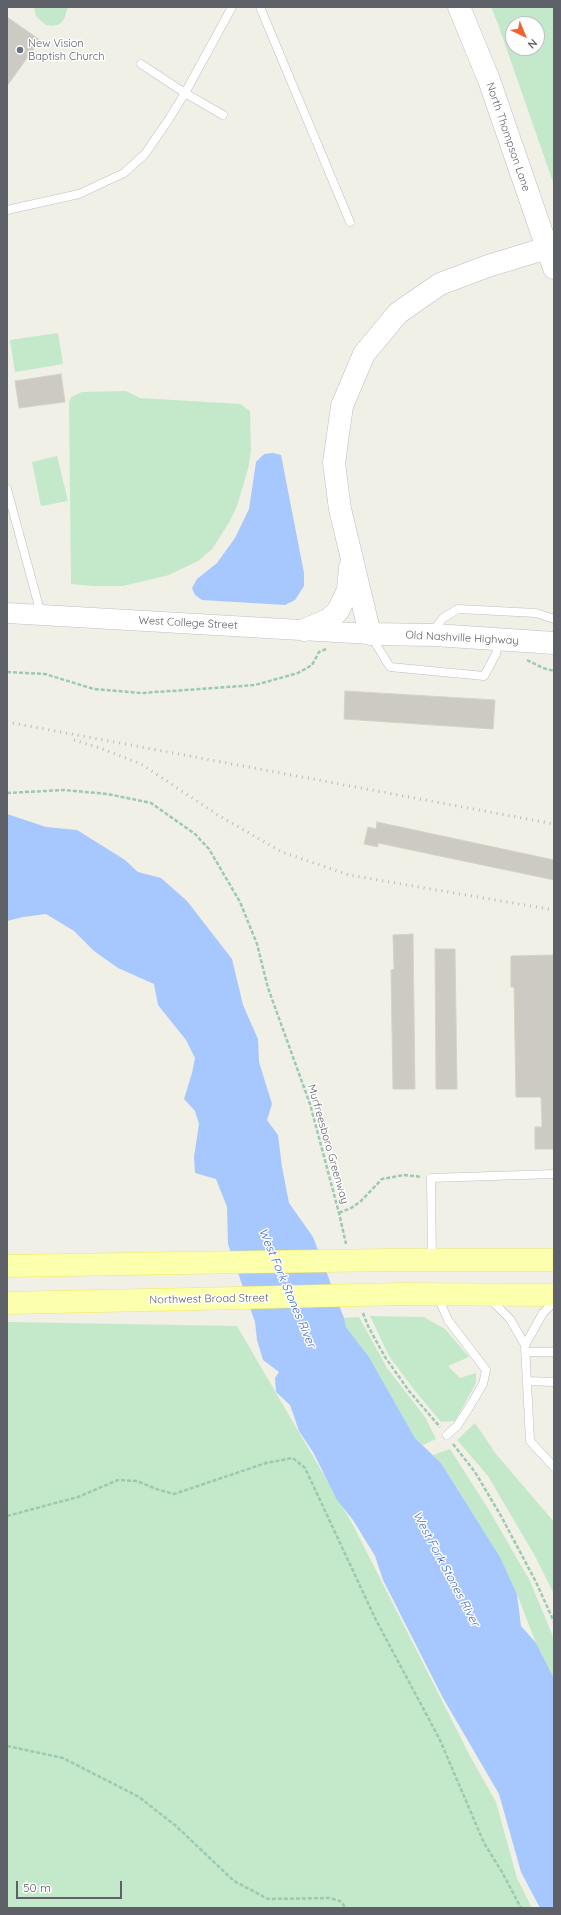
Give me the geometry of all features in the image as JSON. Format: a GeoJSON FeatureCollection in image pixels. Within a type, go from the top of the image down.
{"type":"FeatureCollection","features":[{"type":"Feature","properties":{"kind":"main road","name":"North Thompson Lane"},"geometry":{"type":"LineString","coordinates":[[459,7],[489,80],[551,258]]}},
{"type":"Feature","properties":{"kind":"main road"},"geometry":{"type":"LineString","coordinates":[[370,634],[340,509],[334,463],[342,406],[364,354],[398,313],[440,284],[488,266],[551,258]]}},
{"type":"Feature","properties":{"kind":"main road"},"geometry":{"type":"LineString","coordinates":[[304,630],[328,620],[338,611],[348,590],[351,554]]}},
{"type":"Feature","properties":{"kind":"main road","name":"Old Nashville Highway"},"geometry":{"type":"LineString","coordinates":[[370,634],[435,635],[554,643]]}},
{"type":"Feature","properties":{"kind":"main road"},"geometry":{"type":"LineString","coordinates":[[7,1266],[391,1260],[554,1260]]}},
{"type":"Feature","properties":{"kind":"main road","name":"Northwest Broad Street"},"geometry":{"type":"LineString","coordinates":[[7,1303],[401,1294],[554,1295]]}},
{"type":"Feature","properties":{"kind":"street","name":"West College Street"},"geometry":{"type":"LineString","coordinates":[[7,613],[370,634]]}},
{"type":"Feature","properties":{"kind":"lane"},"geometry":{"type":"LineString","coordinates":[[7,210],[79,194],[124,173],[145,154],[185,93],[232,7]]}},
{"type":"Feature","properties":{"kind":"lane"},"geometry":{"type":"LineString","coordinates":[[260,7],[350,222]]}},
{"type":"Feature","properties":{"kind":"lane"},"geometry":{"type":"LineString","coordinates":[[141,64],[185,93],[223,115]]}},
{"type":"Feature","properties":{"kind":"lane"},"geometry":{"type":"LineString","coordinates":[[7,489],[41,615]]}},
{"type":"Feature","properties":{"kind":"lane"},"geometry":{"type":"LineString","coordinates":[[435,635],[436,627],[443,618],[458,609],[536,613],[554,619]]}},
{"type":"Feature","properties":{"kind":"lane"},"geometry":{"type":"LineString","coordinates":[[370,634],[390,667],[484,676],[496,654],[499,639]]}},
{"type":"Feature","properties":{"kind":"lane"},"geometry":{"type":"LineString","coordinates":[[432,1260],[431,1178],[554,1174]]}},
{"type":"Feature","properties":{"kind":"lane"},"geometry":{"type":"LineString","coordinates":[[485,1294],[510,1319],[525,1349],[530,1441],[554,1466]]}},
{"type":"Feature","properties":{"kind":"lane"},"geometry":{"type":"LineString","coordinates":[[437,1295],[448,1320],[486,1370],[482,1384],[470,1406],[457,1426],[447,1435]]}},
{"type":"Feature","properties":{"kind":"lane"},"geometry":{"type":"LineString","coordinates":[[525,1349],[543,1313],[554,1302]]}},
{"type":"Feature","properties":{"kind":"lane"},"geometry":{"type":"LineString","coordinates":[[525,1349],[554,1352]]}},
{"type":"Feature","properties":{"kind":"lane"},"geometry":{"type":"LineString","coordinates":[[527,1381],[554,1382]]}},
{"type":"Feature","properties":{"kind":"path"},"geometry":{"type":"LineString","coordinates":[[7,672],[45,674],[94,689],[133,693],[255,685],[298,673],[312,666],[319,652],[333,646]]}},
{"type":"Feature","properties":{"kind":"path"},"geometry":{"type":"LineString","coordinates":[[523,658],[543,668],[554,671]]}},
{"type":"Feature","properties":{"kind":"path","name":"Murfreesboro Greenway"},"geometry":{"type":"LineString","coordinates":[[7,793],[64,790],[108,794],[151,803],[196,834],[209,849],[240,902],[257,944],[268,988],[310,1104],[340,1213],[347,1250]]}},
{"type":"Feature","properties":{"kind":"path"},"geometry":{"type":"LineString","coordinates":[[340,1213],[360,1202],[382,1179],[404,1175],[431,1178]]}},
{"type":"Feature","properties":{"kind":"path"},"geometry":{"type":"LineString","coordinates":[[361,1306],[368,1326],[385,1356],[409,1391],[447,1435],[475,1472],[501,1516],[536,1582],[554,1622]]}},
{"type":"Feature","properties":{"kind":"path"},"geometry":{"type":"LineString","coordinates":[[7,1516],[78,1497],[118,1480],[137,1480],[156,1489],[174,1494],[266,1463],[293,1458],[305,1468],[376,1620],[440,1740],[484,1843],[502,1872],[521,1908]]}},
{"type":"Feature","properties":{"kind":"path"},"geometry":{"type":"LineString","coordinates":[[7,1746],[63,1758],[139,1797],[176,1826],[234,1881],[268,1899],[329,1898],[340,1901],[346,1908]]}},
{"type":"Feature","properties":{"kind":"green space"},"geometry":{"type":"Polygon","coordinates":[[[34,7],[68,7],[64,19],[60,24],[53,26],[46,25],[36,16],[34,7]]]}},
{"type":"Feature","properties":{"kind":"green space"},"geometry":{"type":"Polygon","coordinates":[[[491,7],[554,7],[554,185],[509,56],[545,56],[545,16],[505,16],[505,44],[491,7]]]}},
{"type":"Feature","properties":{"kind":"green space"},"geometry":{"type":"Polygon","coordinates":[[[58,333],[63,364],[15,372],[10,340],[58,333]]]}},
{"type":"Feature","properties":{"kind":"green space"},"geometry":{"type":"Polygon","coordinates":[[[126,391],[140,398],[240,404],[250,411],[251,451],[248,469],[237,506],[230,521],[212,549],[198,561],[169,575],[123,586],[71,584],[69,403],[71,397],[82,392],[126,391]]]}},
{"type":"Feature","properties":{"kind":"green space"},"geometry":{"type":"Polygon","coordinates":[[[57,456],[68,501],[41,506],[32,462],[57,456]]]}},
{"type":"Feature","properties":{"kind":"green space"},"geometry":{"type":"Polygon","coordinates":[[[370,1316],[424,1317],[445,1329],[469,1357],[448,1366],[460,1378],[476,1373],[476,1383],[455,1421],[441,1422],[412,1387],[389,1356],[370,1316]]]}},
{"type":"Feature","properties":{"kind":"green space"},"geometry":{"type":"Polygon","coordinates":[[[359,1317],[387,1368],[425,1417],[436,1439],[423,1445],[415,1438],[369,1357],[346,1327],[344,1318],[359,1317]]]}},
{"type":"Feature","properties":{"kind":"green space"},"geometry":{"type":"Polygon","coordinates":[[[7,1322],[237,1326],[353,1525],[470,1756],[496,1802],[517,1878],[532,1908],[7,1908],[7,1322]]]}},
{"type":"Feature","properties":{"kind":"green space"},"geometry":{"type":"Polygon","coordinates":[[[475,1423],[496,1454],[554,1522],[554,1594],[535,1556],[488,1476],[457,1440],[475,1423]]]}},
{"type":"Feature","properties":{"kind":"green space"},"geometry":{"type":"Polygon","coordinates":[[[450,1449],[489,1510],[530,1581],[554,1639],[554,1678],[536,1643],[517,1594],[500,1557],[441,1463],[433,1455],[450,1449]]]}},
{"type":"Feature","properties":{"kind":"water"},"geometry":{"type":"Polygon","coordinates":[[[273,453],[281,455],[304,573],[304,586],[295,600],[285,605],[202,600],[195,595],[192,588],[197,579],[217,563],[235,538],[249,509],[256,462],[264,454],[273,453]]]}},
{"type":"Feature","properties":{"kind":"water","name":"West Fork Stones River"},"geometry":{"type":"Polygon","coordinates":[[[7,814],[46,827],[77,830],[125,860],[138,872],[161,878],[187,901],[232,959],[243,1005],[258,1039],[259,1062],[272,1104],[267,1120],[278,1135],[289,1203],[313,1237],[344,1318],[346,1327],[369,1357],[415,1438],[441,1463],[500,1557],[517,1594],[521,1626],[536,1643],[554,1678],[554,1908],[540,1908],[521,1872],[499,1794],[443,1698],[383,1580],[375,1556],[353,1520],[337,1500],[313,1452],[299,1431],[290,1405],[276,1392],[275,1378],[279,1372],[263,1360],[257,1340],[255,1322],[228,1244],[227,1207],[216,1179],[195,1173],[194,1157],[199,1124],[195,1111],[184,1099],[195,1058],[186,1040],[158,1005],[154,984],[118,968],[94,951],[74,931],[46,914],[7,921],[7,814]]]}},
{"type":"Feature","properties":{"kind":"building","name":"New Vision Baptish Church"},"geometry":{"type":"Polygon","coordinates":[[[7,17],[40,40],[7,86],[7,17]]]}},
{"type":"Feature","properties":{"kind":"building"},"geometry":{"type":"Polygon","coordinates":[[[61,374],[65,402],[19,408],[15,381],[61,374]]]}},
{"type":"Feature","properties":{"kind":"building"},"geometry":{"type":"Polygon","coordinates":[[[345,691],[495,700],[493,729],[344,719],[345,691]]]}},
{"type":"Feature","properties":{"kind":"building"},"geometry":{"type":"Polygon","coordinates":[[[377,822],[554,860],[554,880],[378,843],[378,847],[364,844],[368,827],[376,829],[377,822]]]}},
{"type":"Feature","properties":{"kind":"building"},"geometry":{"type":"Polygon","coordinates":[[[413,934],[415,1089],[393,1089],[391,970],[394,969],[393,935],[413,934]]]}},
{"type":"Feature","properties":{"kind":"building"},"geometry":{"type":"Polygon","coordinates":[[[435,949],[455,949],[457,1089],[436,1089],[435,949]]]}},
{"type":"Feature","properties":{"kind":"building"},"geometry":{"type":"Polygon","coordinates":[[[554,955],[554,1149],[535,1149],[535,1127],[542,1127],[541,1097],[516,1097],[514,987],[511,987],[511,956],[554,955]]]}},
{"type":"Feature","properties":{"kind":"railway"},"geometry":{"type":"LineString","coordinates":[[7,722],[554,824]]}},
{"type":"Feature","properties":{"kind":"railway"},"geometry":{"type":"LineString","coordinates":[[74,740],[100,748],[141,764],[218,815],[282,852],[349,875],[554,910]]}},
{"type":"Feature","properties":{"kind":"place","name":"New Vision Baptish Church"},"geometry":{"type":"Point","coordinates":[20,50]}}]}
